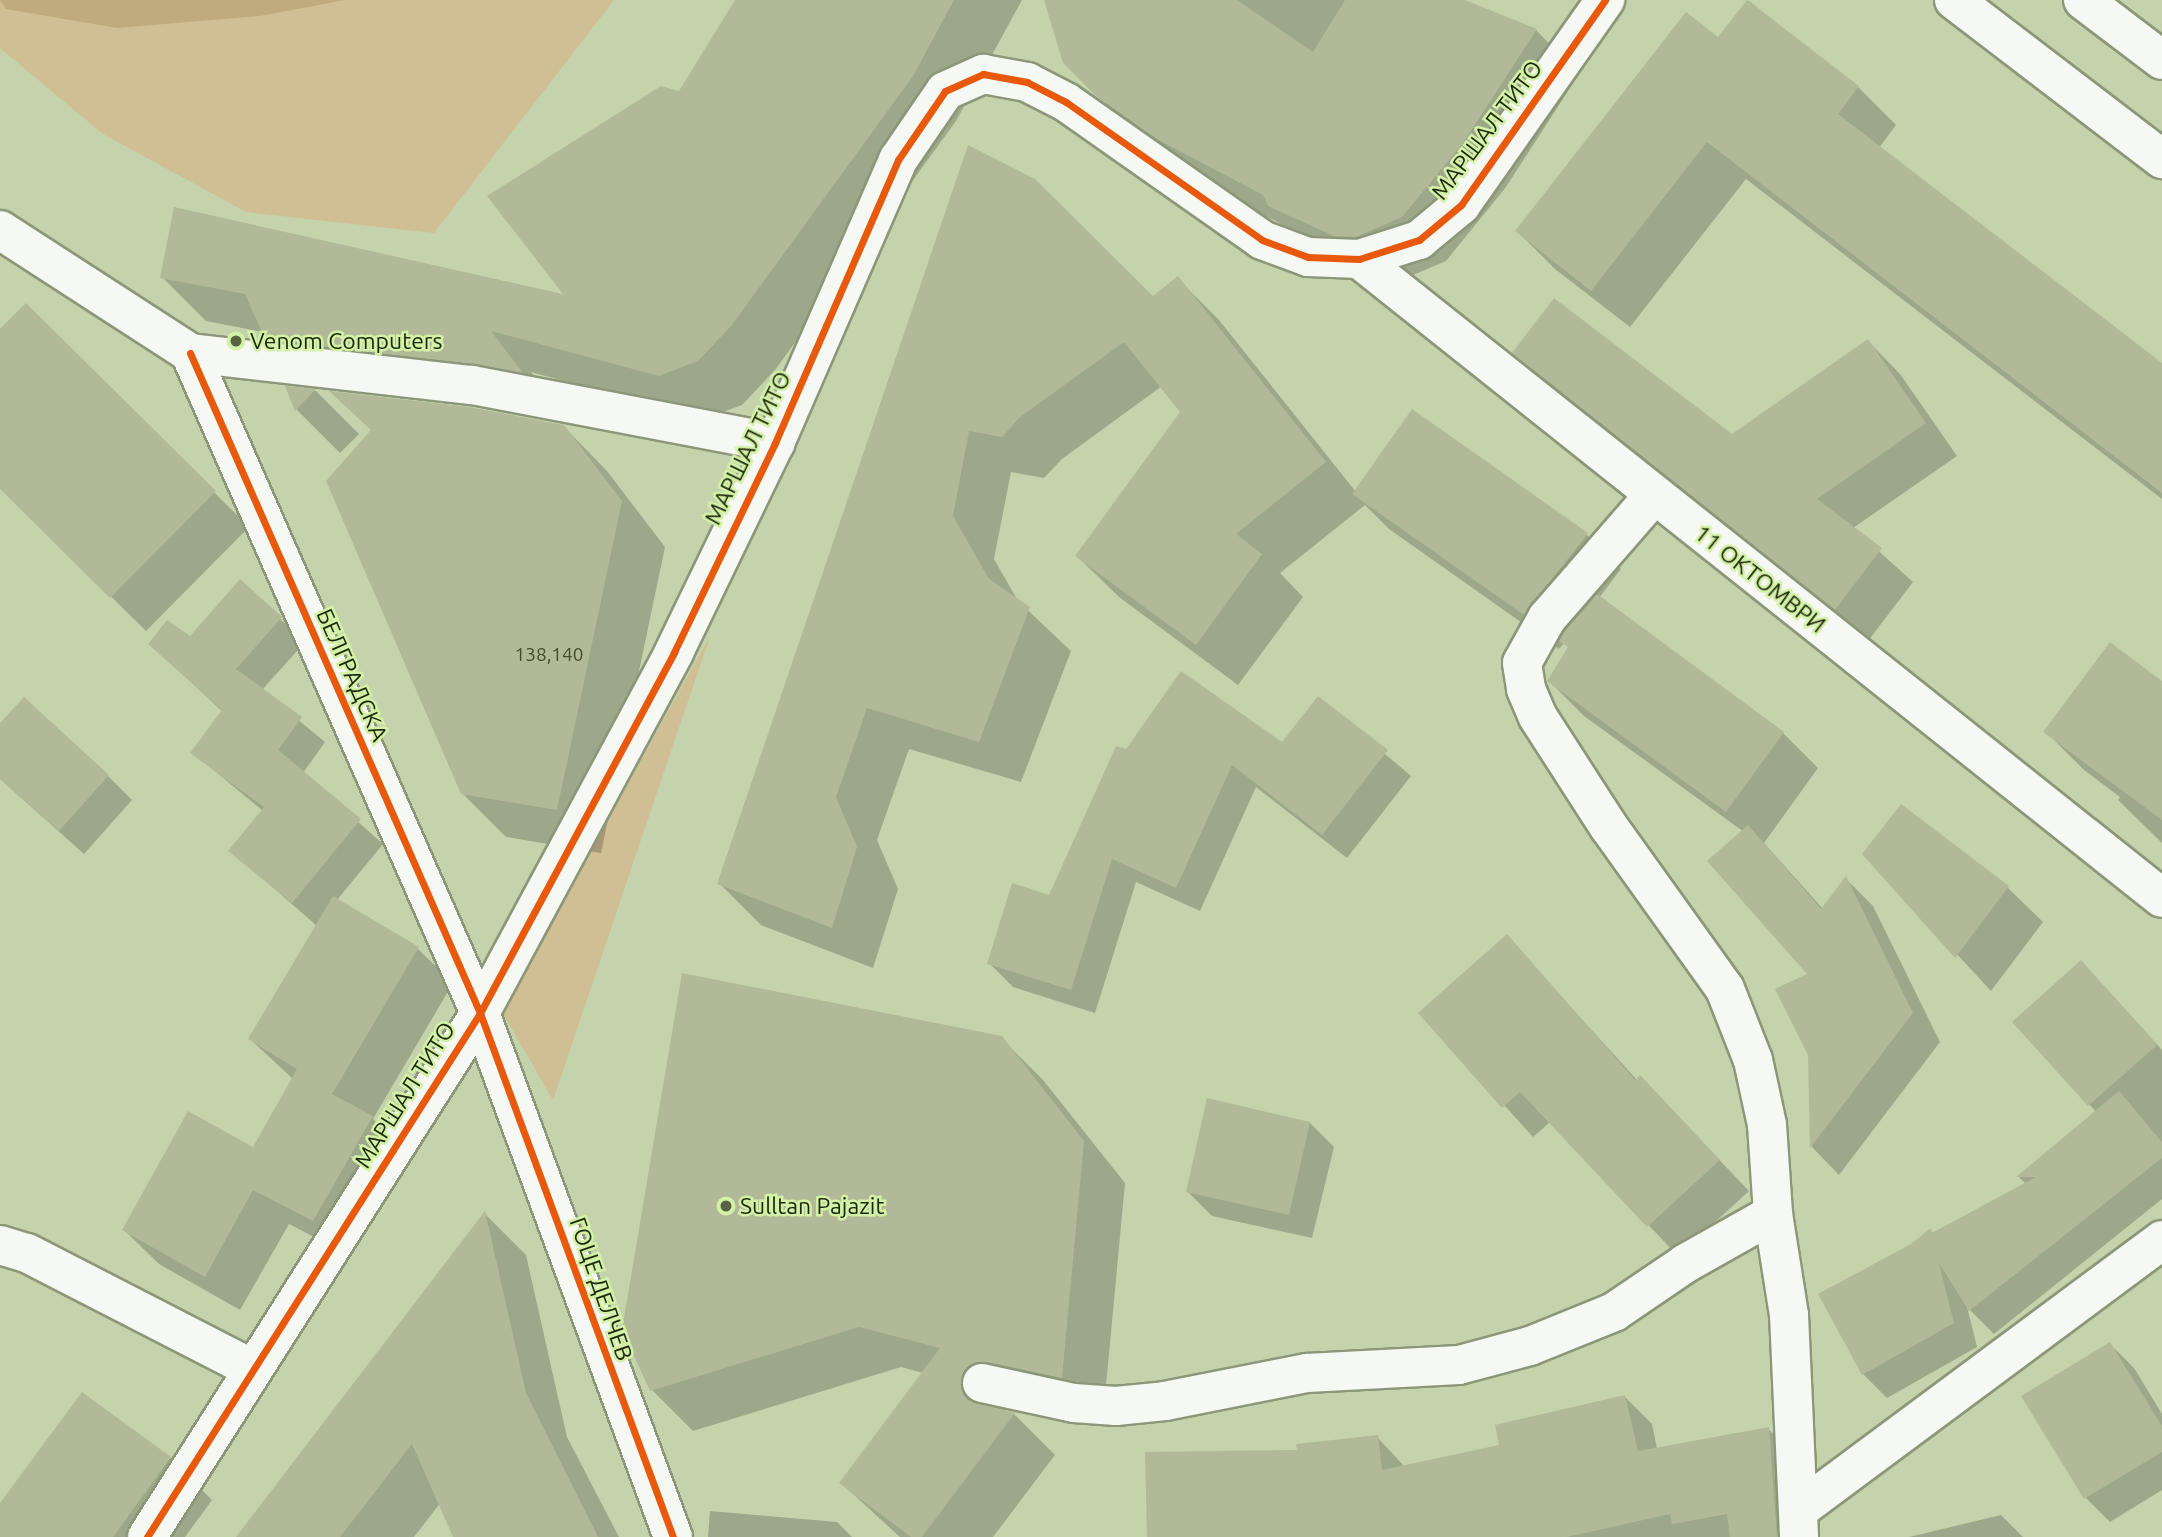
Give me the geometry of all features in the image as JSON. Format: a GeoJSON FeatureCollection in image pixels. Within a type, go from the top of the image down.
{"type":"FeatureCollection","features":[{"type":"Feature","properties":{"kind":"street","name":"МАРШАЛ ТИТО"},"geometry":{"type":"LineString","coordinates":[[147,1537],[480,1013],[674,652],[775,443],[898,160],[946,91],[983,74],[1027,82],[1066,102],[1262,240],[1308,257],[1359,259],[1419,240],[1461,205],[1605,0]]}},
{"type":"Feature","properties":{"kind":"street"},"geometry":{"type":"LineString","coordinates":[[1954,0],[2162,159]]}},
{"type":"Feature","properties":{"kind":"street"},"geometry":{"type":"LineString","coordinates":[[2083,0],[2162,60]]}},
{"type":"Feature","properties":{"kind":"street"},"geometry":{"type":"LineString","coordinates":[[0,230],[190,353],[472,385],[775,443]]}},
{"type":"Feature","properties":{"kind":"street","name":"11 ОКТОМВРИ"},"geometry":{"type":"LineString","coordinates":[[1359,259],[2162,898]]}},
{"type":"Feature","properties":{"kind":"street","name":"БЕЛГРАДСКА"},"geometry":{"type":"LineString","coordinates":[[190,353],[480,1013]]}},
{"type":"Feature","properties":{"kind":"street"},"geometry":{"type":"LineString","coordinates":[[1654,495],[1546,618],[1522,663],[1526,689],[1538,717],[1609,827],[1726,989],[1752,1060],[1767,1125],[1773,1214],[1789,1315],[1800,1523]]}},
{"type":"Feature","properties":{"kind":"street","name":"ГОЦЕ ДЕЛЧЕВ"},"geometry":{"type":"LineString","coordinates":[[480,1013],[673,1537]]}},
{"type":"Feature","properties":{"kind":"street"},"geometry":{"type":"LineString","coordinates":[[982,1383],[1116,1406],[1307,1373],[1459,1365],[1530,1346],[1614,1312],[1686,1263],[1773,1214]]}},
{"type":"Feature","properties":{"kind":"street"},"geometry":{"type":"LineString","coordinates":[[1800,1523],[2162,1240]]}},
{"type":"Feature","properties":{"kind":"street"},"geometry":{"type":"LineString","coordinates":[[0,1245],[27,1253],[253,1369]]}},
{"type":"Feature","properties":{"kind":"shaded area"},"geometry":{"type":"Polygon","coordinates":[[[0,0],[614,0],[434,233],[246,212],[103,134],[0,48],[0,0]]]}},
{"type":"Feature","properties":{"kind":"shaded area"},"geometry":{"type":"Polygon","coordinates":[[[0,0],[345,0],[260,16],[117,28],[6,9],[0,0]]]}},
{"type":"Feature","properties":{"kind":"shaded area"},"geometry":{"type":"Polygon","coordinates":[[[710,636],[553,1100],[502,1012],[710,636]]]}},
{"type":"Feature","properties":{"kind":"building"},"geometry":{"type":"Polygon","coordinates":[[[735,0],[954,0],[913,76],[731,326],[698,361],[659,376],[491,331],[523,373],[265,339],[245,294],[160,278],[174,207],[563,294],[487,196],[661,86],[679,91],[735,0]]]}},
{"type":"Feature","properties":{"kind":"building"},"geometry":{"type":"Polygon","coordinates":[[[1044,0],[1237,0],[1313,52],[1345,0],[1465,0],[1537,29],[1463,143],[1402,217],[1356,237],[1334,236],[1268,206],[1263,195],[1153,137],[1095,95],[1063,63],[1044,0]]]}},
{"type":"Feature","properties":{"kind":"building"},"geometry":{"type":"Polygon","coordinates":[[[1747,0],[1859,86],[1838,114],[2162,363],[2162,493],[1707,142],[1591,291],[1515,231],[1686,12],[1718,37],[1747,0]]]}},
{"type":"Feature","properties":{"kind":"building"},"geometry":{"type":"Polygon","coordinates":[[[968,145],[1035,179],[1153,296],[1178,276],[1326,462],[1236,534],[1262,554],[1196,645],[1075,556],[1180,412],[1124,342],[1020,417],[1002,437],[969,431],[953,516],[989,579],[1030,607],[979,742],[867,708],[836,797],[857,847],[832,928],[717,884],[968,145]]]}},
{"type":"Feature","properties":{"kind":"building"},"geometry":{"type":"Polygon","coordinates":[[[1554,298],[1732,434],[1868,339],[1926,423],[1817,499],[1882,548],[1835,610],[1512,353],[1554,298]]]}},
{"type":"Feature","properties":{"kind":"building"},"geometry":{"type":"Polygon","coordinates":[[[26,303],[216,491],[110,598],[0,489],[0,329],[26,303]]]}},
{"type":"Feature","properties":{"kind":"building"},"geometry":{"type":"Polygon","coordinates":[[[285,386],[316,389],[295,411],[285,386]]]}},
{"type":"Feature","properties":{"kind":"building"},"geometry":{"type":"Polygon","coordinates":[[[329,391],[469,407],[564,425],[622,501],[557,810],[461,794],[326,481],[371,430],[329,391]]]}},
{"type":"Feature","properties":{"kind":"building"},"geometry":{"type":"Polygon","coordinates":[[[1412,409],[1588,533],[1524,615],[1352,494],[1412,409]]]}},
{"type":"Feature","properties":{"kind":"building"},"geometry":{"type":"Polygon","coordinates":[[[240,579],[282,617],[236,669],[302,717],[278,750],[361,819],[292,903],[228,851],[264,807],[190,753],[222,710],[148,644],[167,620],[190,636],[240,579]]]}},
{"type":"Feature","properties":{"kind":"building"},"geometry":{"type":"Polygon","coordinates":[[[1597,594],[1784,732],[1726,812],[1547,681],[1568,647],[1559,641],[1597,594]]]}},
{"type":"Feature","properties":{"kind":"building"},"geometry":{"type":"Polygon","coordinates":[[[2110,642],[2162,681],[2162,820],[2043,732],[2110,642]]]}},
{"type":"Feature","properties":{"kind":"building"},"geometry":{"type":"Polygon","coordinates":[[[1181,671],[1282,742],[1318,696],[1388,750],[1322,835],[1232,765],[1176,888],[1112,859],[1071,990],[987,964],[1012,883],[1049,895],[1116,746],[1126,749],[1181,671]]]}},
{"type":"Feature","properties":{"kind":"building"},"geometry":{"type":"Polygon","coordinates":[[[24,697],[109,775],[59,831],[0,779],[0,723],[24,697]]]}},
{"type":"Feature","properties":{"kind":"building"},"geometry":{"type":"Polygon","coordinates":[[[1901,804],[2009,886],[1955,958],[1862,854],[1901,804]]]}},
{"type":"Feature","properties":{"kind":"building"},"geometry":{"type":"Polygon","coordinates":[[[1748,825],[1821,909],[1846,876],[1913,1013],[1810,1148],[1808,1055],[1775,989],[1807,974],[1707,861],[1748,825]]]}},
{"type":"Feature","properties":{"kind":"building"},"geometry":{"type":"Polygon","coordinates":[[[333,896],[419,947],[332,1094],[373,1116],[313,1221],[253,1190],[205,1277],[122,1230],[188,1111],[253,1147],[297,1069],[248,1039],[333,896]]]}},
{"type":"Feature","properties":{"kind":"building"},"geometry":{"type":"Polygon","coordinates":[[[1507,934],[1635,1080],[1640,1075],[1720,1160],[1647,1227],[1520,1092],[1502,1108],[1418,1013],[1507,934]]]}},
{"type":"Feature","properties":{"kind":"building"},"geometry":{"type":"Polygon","coordinates":[[[2081,960],[2157,1045],[2088,1106],[2012,1022],[2081,960]]]}},
{"type":"Feature","properties":{"kind":"building"},"geometry":{"type":"Polygon","coordinates":[[[682,973],[1002,1036],[1084,1141],[1062,1378],[987,1362],[965,1369],[961,1389],[968,1400],[1015,1413],[922,1537],[911,1537],[839,1483],[940,1348],[859,1327],[650,1391],[622,1330],[682,973]]]}},
{"type":"Feature","properties":{"kind":"building"},"geometry":{"type":"Polygon","coordinates":[[[2119,1091],[2162,1142],[2162,1158],[1969,1311],[1939,1263],[1954,1323],[1862,1375],[1818,1294],[1911,1244],[1931,1228],[1932,1233],[2036,1177],[2016,1177],[2119,1091]]]}},
{"type":"Feature","properties":{"kind":"building"},"geometry":{"type":"Polygon","coordinates":[[[1207,1098],[1310,1122],[1289,1215],[1186,1192],[1207,1098]]]}},
{"type":"Feature","properties":{"kind":"building"},"geometry":{"type":"Polygon","coordinates":[[[485,1211],[526,1393],[598,1537],[453,1537],[412,1444],[340,1537],[236,1537],[485,1211]]]}},
{"type":"Feature","properties":{"kind":"building"},"geometry":{"type":"Polygon","coordinates":[[[2110,1342],[2162,1426],[2162,1452],[2084,1499],[2021,1396],[2110,1342]]]}},
{"type":"Feature","properties":{"kind":"building"},"geometry":{"type":"Polygon","coordinates":[[[82,1392],[171,1457],[113,1537],[0,1537],[0,1503],[82,1392]]]}},
{"type":"Feature","properties":{"kind":"building"},"geometry":{"type":"Polygon","coordinates":[[[1625,1395],[1638,1451],[1769,1427],[1777,1537],[1730,1537],[1727,1514],[1672,1524],[1670,1514],[1567,1537],[1147,1537],[1145,1452],[1297,1450],[1296,1444],[1378,1435],[1382,1470],[1499,1445],[1495,1425],[1625,1395]]]}},
{"type":"Feature","properties":{"kind":"cycle path"},"geometry":{"type":"LineString","coordinates":[[147,1537],[480,1013],[674,652],[775,443],[898,160],[945,91],[983,74],[1027,82],[1066,102],[1262,240],[1308,257],[1359,259],[1419,240],[1461,205],[1605,0]]}},
{"type":"Feature","properties":{"kind":"cycle path"},"geometry":{"type":"LineString","coordinates":[[190,353],[480,1013],[673,1537]]}},
{"type":"Feature","properties":{"kind":"place","name":"Venom Computers"},"geometry":{"type":"Point","coordinates":[236,341]}},
{"type":"Feature","properties":{"kind":"place","name":"Sulltan Pajazit"},"geometry":{"type":"Point","coordinates":[726,1206]}}]}
